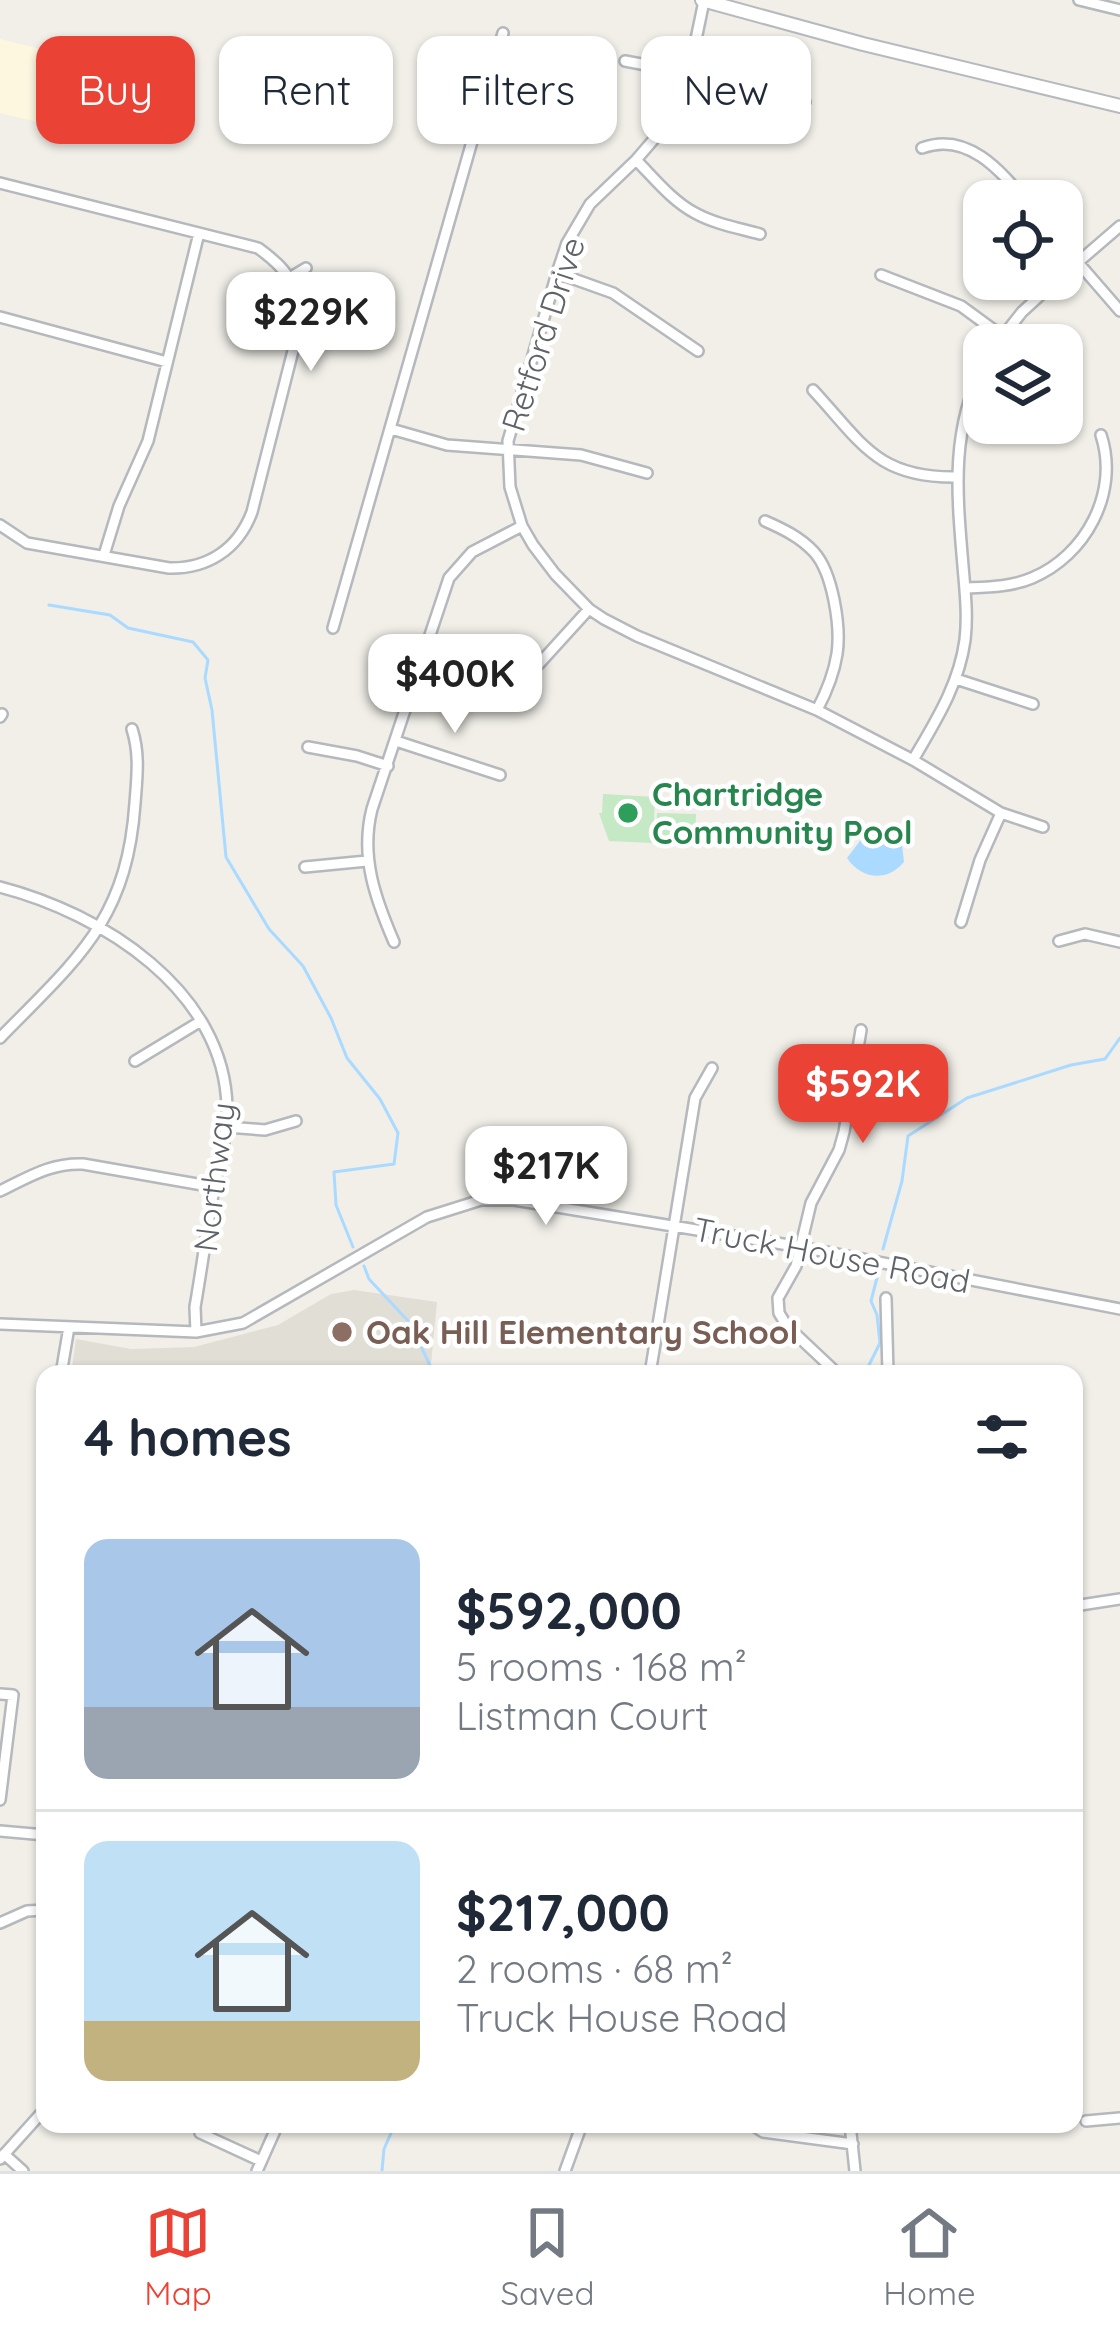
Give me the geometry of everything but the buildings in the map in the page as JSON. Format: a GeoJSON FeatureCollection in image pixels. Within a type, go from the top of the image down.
{"type":"FeatureCollection","features":[{"type":"Feature","properties":{"kind":"main road"},"geometry":{"type":"LineString","coordinates":[[703,0],[1120,106]]}},
{"type":"Feature","properties":{"kind":"street","name":"Retford Drive"},"geometry":{"type":"LineString","coordinates":[[696,36],[703,0]]}},
{"type":"Feature","properties":{"kind":"street"},"geometry":{"type":"LineString","coordinates":[[1081,0],[1120,10]]}},
{"type":"Feature","properties":{"kind":"street"},"geometry":{"type":"LineString","coordinates":[[333,628],[503,33]]}},
{"type":"Feature","properties":{"kind":"street"},"geometry":{"type":"LineString","coordinates":[[625,61],[641,64]]}},
{"type":"Feature","properties":{"kind":"street"},"geometry":{"type":"LineString","coordinates":[[922,148],[949,143],[970,150],[1008,180]]}},
{"type":"Feature","properties":{"kind":"street","name":"Retford Drive"},"geometry":{"type":"LineString","coordinates":[[650,144],[590,204],[556,273],[512,419],[510,487],[522,526],[543,560],[590,609],[638,636],[817,710],[914,760],[1001,813],[1043,827]]}},
{"type":"Feature","properties":{"kind":"street"},"geometry":{"type":"LineString","coordinates":[[636,160],[692,212],[760,234]]}},
{"type":"Feature","properties":{"kind":"street"},"geometry":{"type":"LineString","coordinates":[[0,183],[258,248],[291,277],[298,331],[247,524],[220,555],[191,568],[169,568],[27,543],[0,525]]}},
{"type":"Feature","properties":{"kind":"street"},"geometry":{"type":"LineString","coordinates":[[1083,259],[1120,226]]}},
{"type":"Feature","properties":{"kind":"street"},"geometry":{"type":"LineString","coordinates":[[104,555],[119,506],[148,441],[199,233]]}},
{"type":"Feature","properties":{"kind":"street"},"geometry":{"type":"LineString","coordinates":[[291,277],[306,268]]}},
{"type":"Feature","properties":{"kind":"street"},"geometry":{"type":"LineString","coordinates":[[1083,269],[1120,310]]}},
{"type":"Feature","properties":{"kind":"street"},"geometry":{"type":"LineString","coordinates":[[556,273],[613,293],[698,351]]}},
{"type":"Feature","properties":{"kind":"street"},"geometry":{"type":"LineString","coordinates":[[881,275],[961,307],[981,324]]}},
{"type":"Feature","properties":{"kind":"street"},"geometry":{"type":"LineString","coordinates":[[1012,324],[1033,300]]}},
{"type":"Feature","properties":{"kind":"street"},"geometry":{"type":"LineString","coordinates":[[0,317],[167,362]]}},
{"type":"Feature","properties":{"kind":"street"},"geometry":{"type":"LineString","coordinates":[[813,390],[884,463],[916,476],[956,477]]}},
{"type":"Feature","properties":{"kind":"street"},"geometry":{"type":"LineString","coordinates":[[914,760],[956,679],[965,639],[956,477],[963,427]]}},
{"type":"Feature","properties":{"kind":"street"},"geometry":{"type":"LineString","coordinates":[[391,429],[447,445],[581,455],[647,473]]}},
{"type":"Feature","properties":{"kind":"street"},"geometry":{"type":"LineString","coordinates":[[965,589],[1033,578],[1100,527],[1114,489],[1112,455],[1101,435]]}},
{"type":"Feature","properties":{"kind":"street"},"geometry":{"type":"LineString","coordinates":[[765,521],[801,539],[828,578],[837,651],[817,710]]}},
{"type":"Feature","properties":{"kind":"street"},"geometry":{"type":"LineString","coordinates":[[394,941],[367,861],[368,824],[449,578],[472,552],[522,526]]}},
{"type":"Feature","properties":{"kind":"street"},"geometry":{"type":"LineString","coordinates":[[539,664],[590,609]]}},
{"type":"Feature","properties":{"kind":"street"},"geometry":{"type":"LineString","coordinates":[[956,679],[1034,704]]}},
{"type":"Feature","properties":{"kind":"street"},"geometry":{"type":"LineString","coordinates":[[0,1039],[83,952],[120,885],[129,852],[138,760],[132,729]]}},
{"type":"Feature","properties":{"kind":"street"},"geometry":{"type":"LineString","coordinates":[[396,741],[500,775]]}},
{"type":"Feature","properties":{"kind":"street"},"geometry":{"type":"LineString","coordinates":[[308,748],[388,766]]}},
{"type":"Feature","properties":{"kind":"street"},"geometry":{"type":"LineString","coordinates":[[961,922],[1001,813]]}},
{"type":"Feature","properties":{"kind":"street"},"geometry":{"type":"LineString","coordinates":[[305,867],[367,861]]}},
{"type":"Feature","properties":{"kind":"street","name":"Northway"},"geometry":{"type":"LineString","coordinates":[[0,886],[65,908],[99,928],[166,975],[201,1021],[222,1069],[227,1108],[195,1306],[196,1332]]}},
{"type":"Feature","properties":{"kind":"street"},"geometry":{"type":"LineString","coordinates":[[1059,941],[1085,934],[1120,942]]}},
{"type":"Feature","properties":{"kind":"street"},"geometry":{"type":"LineString","coordinates":[[134,1061],[201,1021]]}},
{"type":"Feature","properties":{"kind":"street"},"geometry":{"type":"LineString","coordinates":[[828,1365],[787,1326],[779,1313],[780,1292],[796,1266],[811,1203],[839,1150],[861,1030]]}},
{"type":"Feature","properties":{"kind":"street"},"geometry":{"type":"LineString","coordinates":[[651,1365],[695,1098],[712,1068]]}},
{"type":"Feature","properties":{"kind":"street"},"geometry":{"type":"LineString","coordinates":[[226,1127],[265,1130],[296,1120]]}},
{"type":"Feature","properties":{"kind":"street"},"geometry":{"type":"LineString","coordinates":[[0,1191],[63,1163],[214,1187]]}},
{"type":"Feature","properties":{"kind":"street","name":"Truck House Road"},"geometry":{"type":"LineString","coordinates":[[0,1324],[196,1332],[243,1323],[428,1217],[469,1203],[514,1200],[801,1247],[1120,1309]]}},
{"type":"Feature","properties":{"kind":"street"},"geometry":{"type":"LineString","coordinates":[[886,1298],[888,1365]]}},
{"type":"Feature","properties":{"kind":"street"},"geometry":{"type":"LineString","coordinates":[[63,1365],[69,1327]]}},
{"type":"Feature","properties":{"kind":"street"},"geometry":{"type":"LineString","coordinates":[[1083,1604],[1120,1598]]}},
{"type":"Feature","properties":{"kind":"street"},"geometry":{"type":"LineString","coordinates":[[0,1694],[13,1695],[0,1800]]}},
{"type":"Feature","properties":{"kind":"street"},"geometry":{"type":"LineString","coordinates":[[0,1831],[36,1834]]}},
{"type":"Feature","properties":{"kind":"street"},"geometry":{"type":"LineString","coordinates":[[0,1923],[36,1910]]}},
{"type":"Feature","properties":{"kind":"street"},"geometry":{"type":"LineString","coordinates":[[23,2171],[2,2154],[36,2118]]}},
{"type":"Feature","properties":{"kind":"street"},"geometry":{"type":"LineString","coordinates":[[1086,2121],[1120,2118]]}},
{"type":"Feature","properties":{"kind":"street"},"geometry":{"type":"LineString","coordinates":[[200,2133],[259,2166],[274,2133]]}},
{"type":"Feature","properties":{"kind":"street"},"geometry":{"type":"LineString","coordinates":[[565,2171],[579,2133]]}},
{"type":"Feature","properties":{"kind":"street"},"geometry":{"type":"LineString","coordinates":[[770,2133],[853,2144]]}},
{"type":"Feature","properties":{"kind":"street"},"geometry":{"type":"LineString","coordinates":[[851,2133],[855,2171]]}},
{"type":"Feature","properties":{"kind":"shaded area"},"geometry":{"type":"Polygon","coordinates":[[[0,39],[36,48],[36,122],[0,113],[0,39]]]}},
{"type":"Feature","properties":{"kind":"shaded area","name":"Oak Hill Elementary School"},"geometry":{"type":"Polygon","coordinates":[[[354,1290],[437,1302],[431,1365],[72,1365],[76,1339],[131,1349],[194,1347],[278,1325],[331,1294],[354,1290]]]}},
{"type":"Feature","properties":{"kind":"green space"},"geometry":{"type":"Polygon","coordinates":[[[603,794],[655,797],[653,843],[609,841],[599,813],[603,794]]]}},
{"type":"Feature","properties":{"kind":"green space"},"geometry":{"type":"Polygon","coordinates":[[[657,813],[696,814],[695,838],[656,842],[657,813]]]}},
{"type":"Feature","properties":{"kind":"water"},"geometry":{"type":"Polygon","coordinates":[[[881,831],[902,845],[904,862],[890,873],[875,876],[860,871],[847,858],[866,833],[881,831]]]}},
{"type":"Feature","properties":{"kind":"waterway"},"geometry":{"type":"LineString","coordinates":[[49,605],[110,615],[128,628],[193,642],[208,660],[205,678],[226,857],[269,929],[303,966],[347,1058],[380,1099],[398,1133],[394,1164],[334,1172],[336,1205],[353,1247]]}},
{"type":"Feature","properties":{"kind":"waterway"},"geometry":{"type":"LineString","coordinates":[[883,1249],[902,1181],[908,1136],[967,1098],[1105,1059],[1120,1038]]}},
{"type":"Feature","properties":{"kind":"waterway"},"geometry":{"type":"LineString","coordinates":[[364,1266],[369,1279],[410,1323],[430,1365]]}},
{"type":"Feature","properties":{"kind":"waterway"},"geometry":{"type":"LineString","coordinates":[[869,1365],[880,1343],[871,1301],[878,1274]]}},
{"type":"Feature","properties":{"kind":"waterway"},"geometry":{"type":"LineString","coordinates":[[382,2171],[391,2133]]}},
{"type":"Feature","properties":{"kind":"place","name":"Chartridge Community Pool"},"geometry":{"type":"Point","coordinates":[628,813]}},
{"type":"Feature","properties":{"kind":"place","name":"Oak Hill Elementary School"},"geometry":{"type":"Point","coordinates":[342,1332]}}]}
